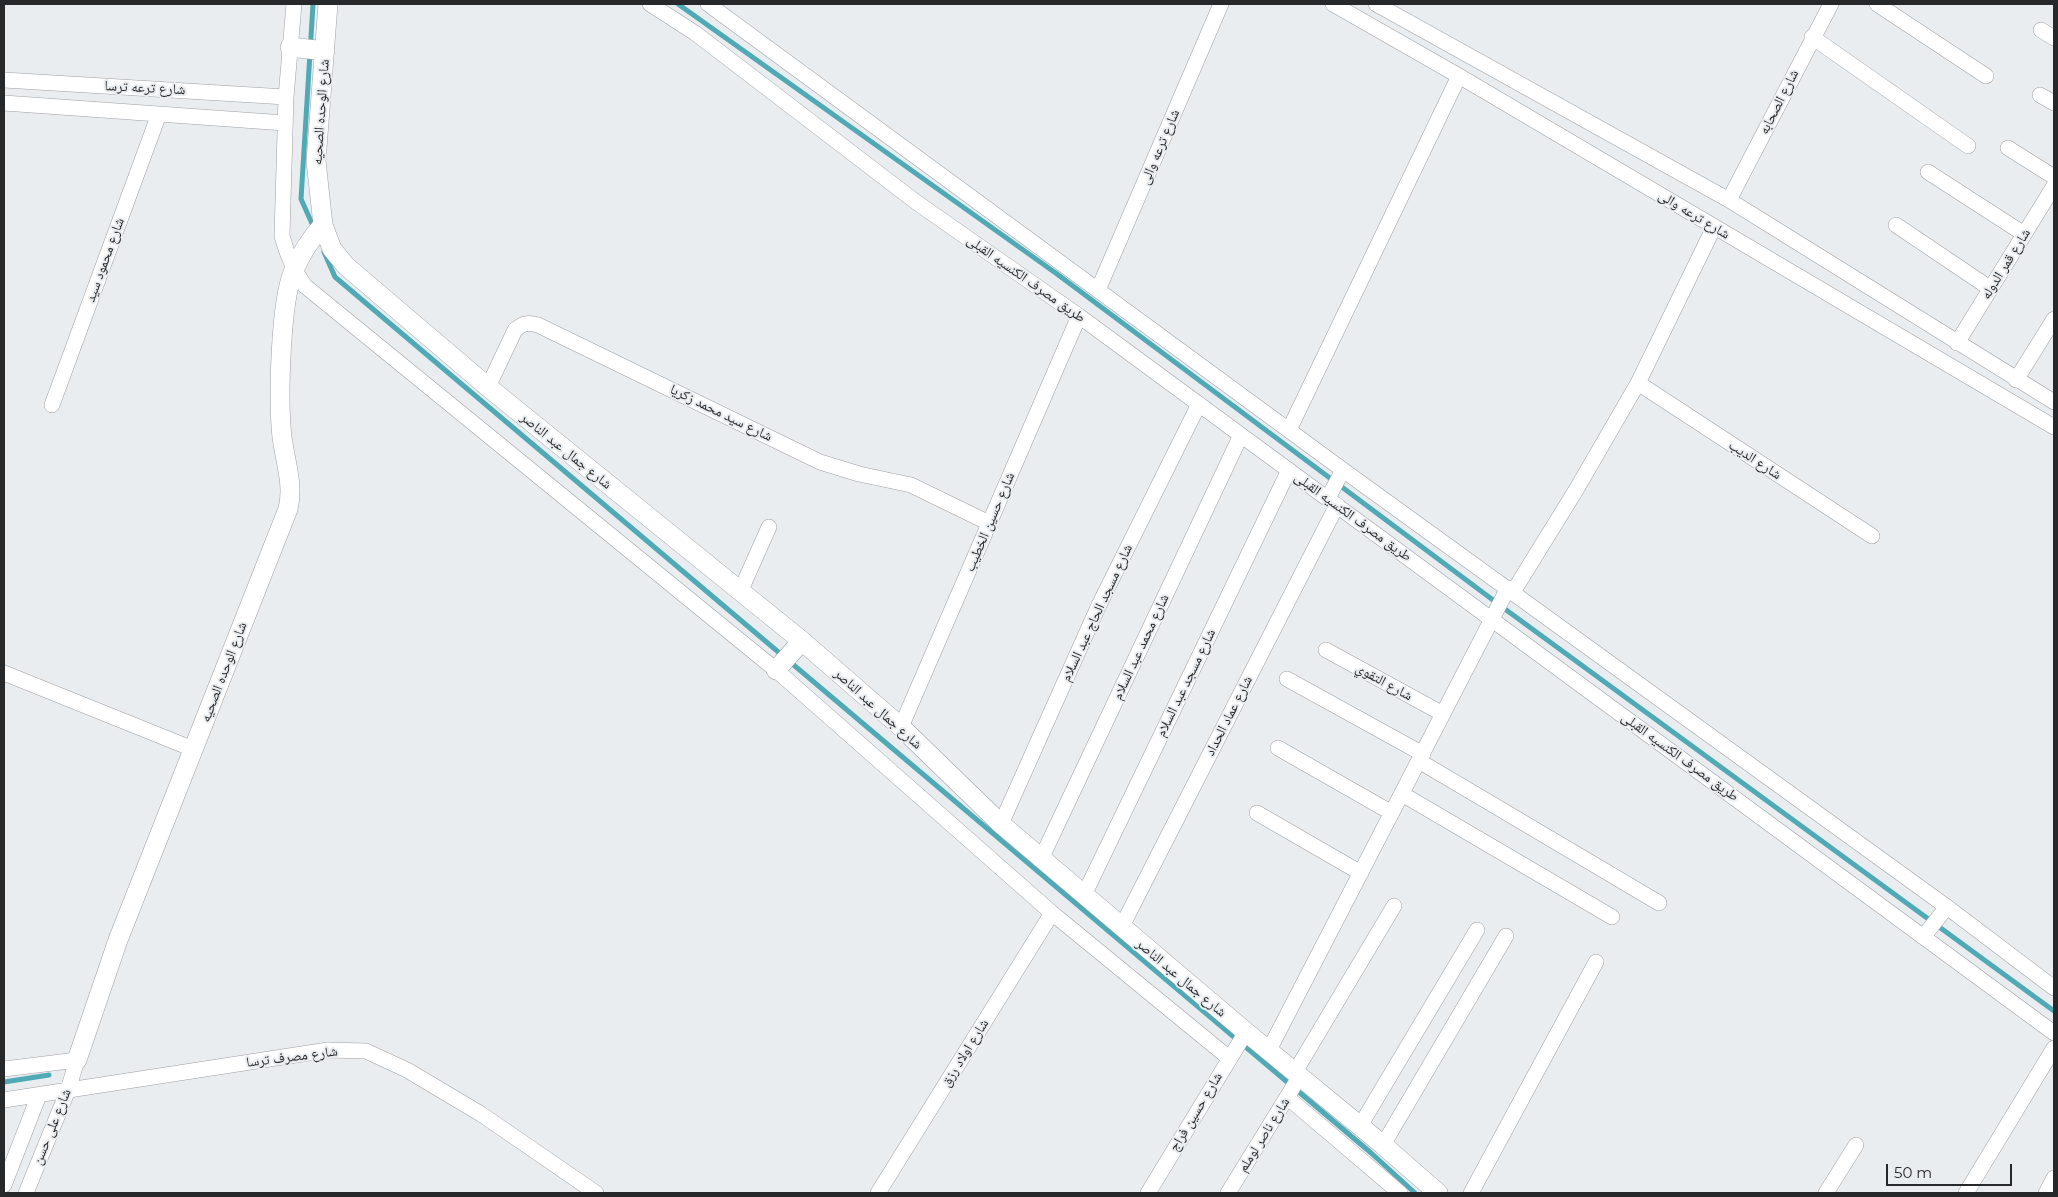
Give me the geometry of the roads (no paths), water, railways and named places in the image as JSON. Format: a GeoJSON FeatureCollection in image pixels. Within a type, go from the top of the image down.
{"type":"FeatureCollection","features":[{"type":"Feature","properties":{"kind":"street","name":"شارع الوحده الصحيه"},"geometry":{"type":"LineString","coordinates":[[77,1060],[118,940],[290,500],[291,487],[282,436],[281,408],[283,338],[287,300],[294,270],[320,228],[309,49],[294,4]]}},
{"type":"Feature","properties":{"kind":"street","name":"شارع الوحده الصحيه"},"geometry":{"type":"LineString","coordinates":[[294,270],[286,254],[282,236],[286,97],[328,4]]}},
{"type":"Feature","properties":{"kind":"street","name":"طريق مصرف الكنسيه القبلى"},"geometry":{"type":"LineString","coordinates":[[650,4],[695,34],[916,202],[1079,316],[2054,1033]]}},
{"type":"Feature","properties":{"kind":"street"},"geometry":{"type":"LineString","coordinates":[[708,4],[1343,470],[1947,907],[2054,988]]}},
{"type":"Feature","properties":{"kind":"street","name":"شارع ترعه والى"},"geometry":{"type":"LineString","coordinates":[[1098,290],[1221,4]]}},
{"type":"Feature","properties":{"kind":"street","name":"شارع ترعه والى"},"geometry":{"type":"LineString","coordinates":[[1333,4],[2054,427]]}},
{"type":"Feature","properties":{"kind":"street","name":"شارع ترعه والى"},"geometry":{"type":"LineString","coordinates":[[1376,4],[1729,200],[2054,402]]}},
{"type":"Feature","properties":{"kind":"street","name":"شارع الصحابه"},"geometry":{"type":"LineString","coordinates":[[1729,200],[1812,37],[1831,4]]}},
{"type":"Feature","properties":{"kind":"street"},"geometry":{"type":"LineString","coordinates":[[1877,4],[1986,76]]}},
{"type":"Feature","properties":{"kind":"street"},"geometry":{"type":"LineString","coordinates":[[2041,30],[2054,38]]}},
{"type":"Feature","properties":{"kind":"street"},"geometry":{"type":"LineString","coordinates":[[1812,37],[1968,146]]}},
{"type":"Feature","properties":{"kind":"street"},"geometry":{"type":"LineString","coordinates":[[1290,430],[1458,76]]}},
{"type":"Feature","properties":{"kind":"street","name":"شارع ترعه ترسا"},"geometry":{"type":"LineString","coordinates":[[4,80],[286,97]]}},
{"type":"Feature","properties":{"kind":"street"},"geometry":{"type":"LineString","coordinates":[[2040,95],[2054,103]]}},
{"type":"Feature","properties":{"kind":"street","name":"شارع ترعه ترسا"},"geometry":{"type":"LineString","coordinates":[[4,103],[285,123]]}},
{"type":"Feature","properties":{"kind":"street","name":"شارع محمود سيد"},"geometry":{"type":"LineString","coordinates":[[52,405],[159,114]]}},
{"type":"Feature","properties":{"kind":"street"},"geometry":{"type":"LineString","coordinates":[[2008,148],[2054,177]]}},
{"type":"Feature","properties":{"kind":"street"},"geometry":{"type":"LineString","coordinates":[[1928,172],[2024,234]]}},
{"type":"Feature","properties":{"kind":"street","name":"شارع قمر الدوله"},"geometry":{"type":"LineString","coordinates":[[1957,343],[2054,186]]}},
{"type":"Feature","properties":{"kind":"street"},"geometry":{"type":"LineString","coordinates":[[1896,225],[1990,289]]}},
{"type":"Feature","properties":{"kind":"street"},"geometry":{"type":"LineString","coordinates":[[1268,1050],[1493,619],[1576,490],[1638,383],[1714,227]]}},
{"type":"Feature","properties":{"kind":"street","name":"شارع جمال عبد الناصر"},"geometry":{"type":"LineString","coordinates":[[320,228],[332,249],[346,266],[488,387],[740,592],[799,644],[902,727],[1001,824],[1121,928],[1239,1043]]}},
{"type":"Feature","properties":{"kind":"street"},"geometry":{"type":"LineString","coordinates":[[1785,268],[1798,243]]}},
{"type":"Feature","properties":{"kind":"street","name":"شارع جمال عبد الناصر"},"geometry":{"type":"LineString","coordinates":[[294,270],[305,286],[319,299],[779,668],[1052,913],[1239,1043],[1268,1050],[1294,1084],[1400,1193]]}},
{"type":"Feature","properties":{"kind":"street","name":"شارع حسين الخطيب"},"geometry":{"type":"LineString","coordinates":[[902,727],[1079,316]]}},
{"type":"Feature","properties":{"kind":"street"},"geometry":{"type":"LineString","coordinates":[[2016,380],[2054,319]]}},
{"type":"Feature","properties":{"kind":"street","name":"شارع سيد محمد زكريا"},"geometry":{"type":"LineString","coordinates":[[488,387],[515,330],[521,324],[530,322],[538,324],[820,462],[852,472],[911,485],[989,523]]}},
{"type":"Feature","properties":{"kind":"street","name":"شارع الديب"},"geometry":{"type":"LineString","coordinates":[[1638,383],[1872,536]]}},
{"type":"Feature","properties":{"kind":"street","name":"شارع مسجد الحاج عبد السلام"},"geometry":{"type":"LineString","coordinates":[[1001,824],[1099,605],[1199,404]]}},
{"type":"Feature","properties":{"kind":"street","name":"شارع محمد عبد السلام"},"geometry":{"type":"LineString","coordinates":[[1041,859],[1241,435]]}},
{"type":"Feature","properties":{"kind":"street","name":"شارع مسجد عبد السلام"},"geometry":{"type":"LineString","coordinates":[[1084,895],[1289,470]]}},
{"type":"Feature","properties":{"kind":"street","name":"شارع عماد الحداد"},"geometry":{"type":"LineString","coordinates":[[1121,928],[1332,501],[1343,470]]}},
{"type":"Feature","properties":{"kind":"street"},"geometry":{"type":"LineString","coordinates":[[740,592],[769,527]]}},
{"type":"Feature","properties":{"kind":"street"},"geometry":{"type":"LineString","coordinates":[[779,668],[799,644]]}},
{"type":"Feature","properties":{"kind":"street","name":"شارع التقوي"},"geometry":{"type":"LineString","coordinates":[[1326,650],[1444,714]]}},
{"type":"Feature","properties":{"kind":"street"},"geometry":{"type":"LineString","coordinates":[[4,673],[193,749]]}},
{"type":"Feature","properties":{"kind":"street"},"geometry":{"type":"LineString","coordinates":[[1287,679],[1421,757],[1658,903]]}},
{"type":"Feature","properties":{"kind":"street"},"geometry":{"type":"LineString","coordinates":[[1278,748],[1392,813]]}},
{"type":"Feature","properties":{"kind":"street"},"geometry":{"type":"LineString","coordinates":[[1402,794],[1612,916]]}},
{"type":"Feature","properties":{"kind":"street"},"geometry":{"type":"LineString","coordinates":[[1257,814],[1361,873]]}},
{"type":"Feature","properties":{"kind":"street","name":"شارع ناصر لوملم"},"geometry":{"type":"LineString","coordinates":[[1228,1193],[1294,1084],[1394,906]]}},
{"type":"Feature","properties":{"kind":"street"},"geometry":{"type":"LineString","coordinates":[[1923,936],[1947,907]]}},
{"type":"Feature","properties":{"kind":"street","name":"شارع اولاد رزق"},"geometry":{"type":"LineString","coordinates":[[878,1193],[1052,913]]}},
{"type":"Feature","properties":{"kind":"street"},"geometry":{"type":"LineString","coordinates":[[1360,1126],[1477,930]]}},
{"type":"Feature","properties":{"kind":"street"},"geometry":{"type":"LineString","coordinates":[[1383,1145],[1506,936]]}},
{"type":"Feature","properties":{"kind":"street"},"geometry":{"type":"LineString","coordinates":[[1471,1193],[1596,962]]}},
{"type":"Feature","properties":{"kind":"street","name":"شارع حسين فراج"},"geometry":{"type":"LineString","coordinates":[[1148,1193],[1239,1043]]}},
{"type":"Feature","properties":{"kind":"street"},"geometry":{"type":"LineString","coordinates":[[1966,1193],[2054,1048]]}},
{"type":"Feature","properties":{"kind":"street","name":"شارع مصرف ترسا"},"geometry":{"type":"LineString","coordinates":[[4,1100],[328,1050],[366,1051],[407,1070],[481,1114],[596,1193]]}},
{"type":"Feature","properties":{"kind":"street"},"geometry":{"type":"LineString","coordinates":[[4,1069],[77,1060]]}},
{"type":"Feature","properties":{"kind":"street","name":"شارع على حسن"},"geometry":{"type":"LineString","coordinates":[[26,1193],[68,1090],[77,1060]]}},
{"type":"Feature","properties":{"kind":"street","name":"شارع جمال عبد الناصر"},"geometry":{"type":"LineString","coordinates":[[1294,1084],[1360,1126],[1438,1193]]}},
{"type":"Feature","properties":{"kind":"street","name":"شارع على حسن"},"geometry":{"type":"LineString","coordinates":[[4,1185],[39,1095]]}},
{"type":"Feature","properties":{"kind":"street"},"geometry":{"type":"LineString","coordinates":[[1826,1193],[1856,1145]]}},
{"type":"Feature","properties":{"kind":"street"},"geometry":{"type":"LineString","coordinates":[[2046,1193],[2054,1178]]}},
{"type":"Feature","properties":{"kind":"waterway"},"geometry":{"type":"LineString","coordinates":[[313,4],[301,199],[314,228]]}},
{"type":"Feature","properties":{"kind":"waterway"},"geometry":{"type":"LineString","coordinates":[[678,4],[1057,274],[1509,612],[2054,1011]]}},
{"type":"Feature","properties":{"kind":"waterway"},"geometry":{"type":"LineString","coordinates":[[324,252],[335,277],[783,656]]}},
{"type":"Feature","properties":{"kind":"waterway"},"geometry":{"type":"LineString","coordinates":[[789,661],[1370,1152],[1415,1193]]}},
{"type":"Feature","properties":{"kind":"waterway"},"geometry":{"type":"LineString","coordinates":[[4,1082],[49,1075]]}}]}
